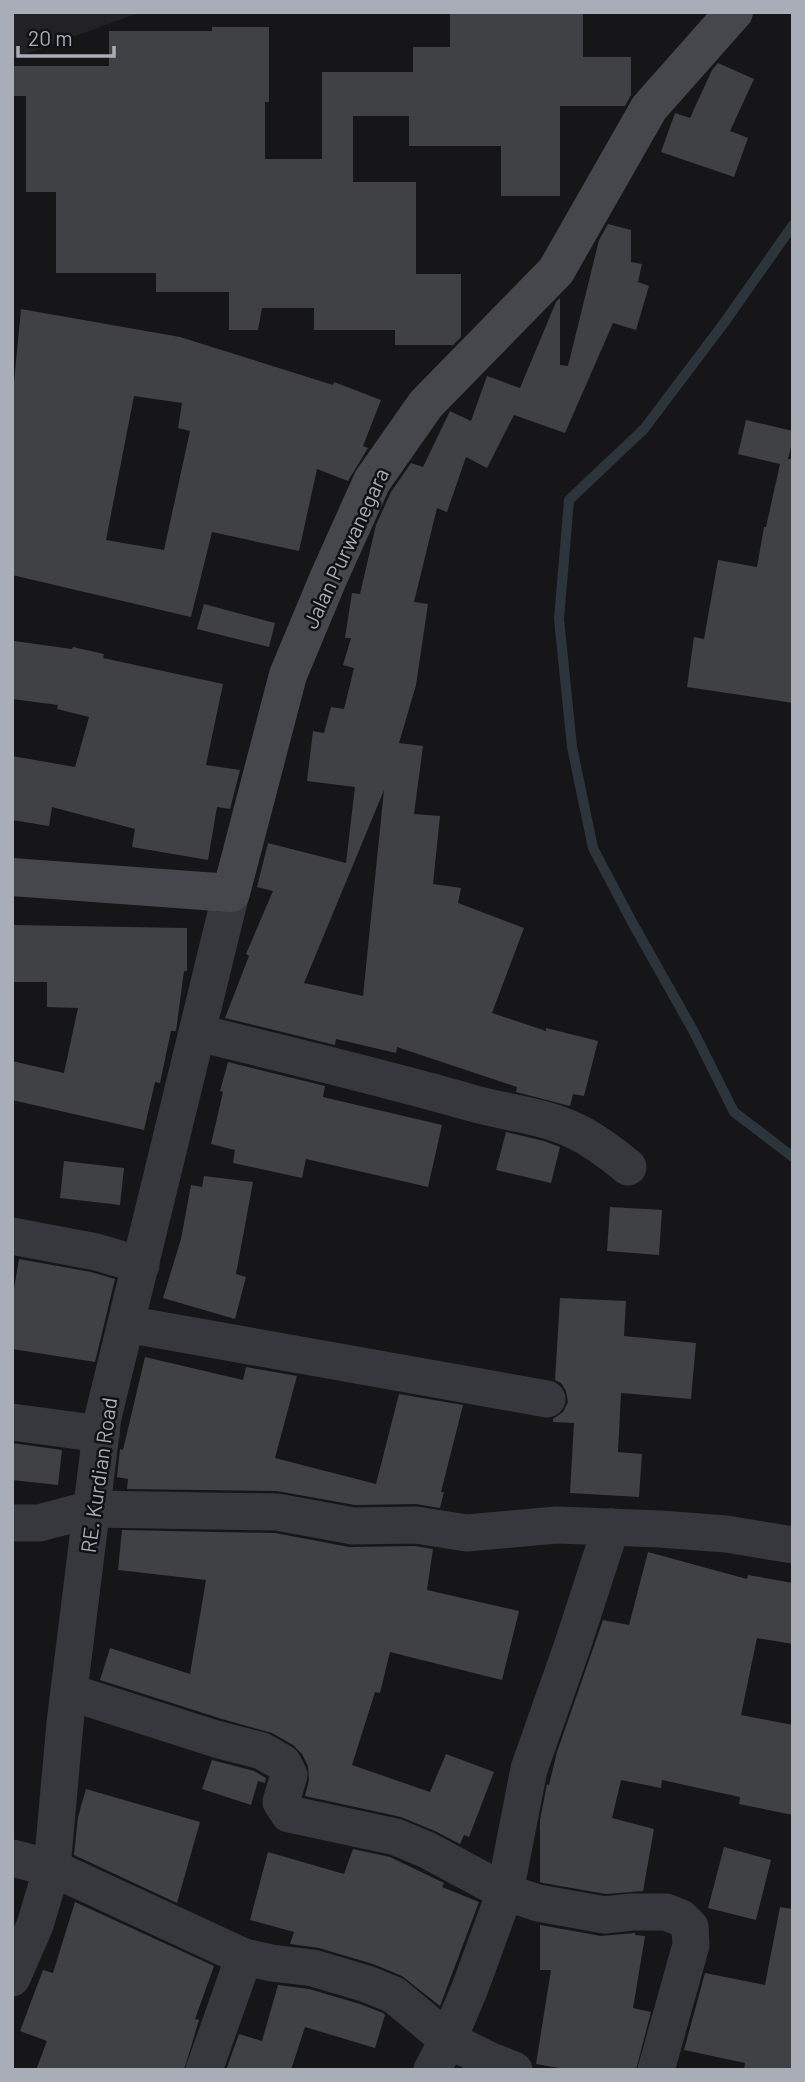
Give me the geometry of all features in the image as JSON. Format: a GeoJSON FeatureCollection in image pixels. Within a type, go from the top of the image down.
{"type":"FeatureCollection","features":[{"type":"Feature","properties":{"kind":"street","name":"Jalan Purwanegara"},"geometry":{"type":"LineString","coordinates":[[231,893],[288,675],[372,481],[426,404],[556,271],[649,108],[734,12]]}},
{"type":"Feature","properties":{"kind":"street"},"geometry":{"type":"LineString","coordinates":[[12,877],[231,893]]}},
{"type":"Feature","properties":{"kind":"street","name":"RE. Kurdian Road"},"geometry":{"type":"LineString","coordinates":[[12,1978],[35,1925],[52,1868],[69,1692],[103,1417],[231,893]]}},
{"type":"Feature","properties":{"kind":"street"},"geometry":{"type":"LineString","coordinates":[[198,1033],[541,1119],[574,1130],[606,1149],[628,1167]]}},
{"type":"Feature","properties":{"kind":"street"},"geometry":{"type":"LineString","coordinates":[[12,1236],[96,1252],[141,1265]]}},
{"type":"Feature","properties":{"kind":"street"},"geometry":{"type":"LineString","coordinates":[[126,1324],[547,1399]]}},
{"type":"Feature","properties":{"kind":"street"},"geometry":{"type":"LineString","coordinates":[[12,1422],[101,1434]]}},
{"type":"Feature","properties":{"kind":"street"},"geometry":{"type":"LineString","coordinates":[[12,1523],[38,1523],[92,1509],[277,1512],[354,1525],[416,1525],[467,1533],[557,1525],[726,1534],[793,1545]]}},
{"type":"Feature","properties":{"kind":"street"},"geometry":{"type":"LineString","coordinates":[[440,2055],[474,1977],[505,1892],[529,1769],[611,1527]]}},
{"type":"Feature","properties":{"kind":"street"},"geometry":{"type":"LineString","coordinates":[[69,1692],[262,1751],[283,1763],[289,1775],[281,1802],[289,1814],[396,1837],[427,1850],[505,1892],[538,1903],[605,1915],[666,1912],[681,1918],[690,1927],[691,1945],[656,2070]]}},
{"type":"Feature","properties":{"kind":"street"},"geometry":{"type":"LineString","coordinates":[[12,1858],[52,1868],[244,1957],[313,1968],[394,1995],[440,2055],[491,2061],[514,2070]]}},
{"type":"Feature","properties":{"kind":"street"},"geometry":{"type":"LineString","coordinates":[[204,2070],[244,1957]]}},
{"type":"Feature","properties":{"kind":"shaded area"},"geometry":{"type":"Polygon","coordinates":[[[12,12],[141,12],[12,59],[12,12]]]}},
{"type":"Feature","properties":{"kind":"building"},"geometry":{"type":"Polygon","coordinates":[[[450,12],[583,12],[583,57],[631,57],[631,95],[625,106],[560,106],[560,196],[501,196],[501,146],[409,146],[409,116],[353,116],[353,182],[416,182],[416,274],[461,274],[461,337],[453,345],[395,345],[395,330],[314,330],[314,308],[262,308],[258,330],[229,330],[229,292],[156,292],[156,273],[56,273],[56,192],[26,192],[26,96],[12,96],[12,66],[109,66],[109,31],[212,31],[212,27],[269,27],[269,102],[265,102],[265,159],[322,159],[322,72],[413,72],[413,47],[450,47],[450,12]]]}},
{"type":"Feature","properties":{"kind":"building"},"geometry":{"type":"Polygon","coordinates":[[[718,63],[754,79],[730,131],[748,138],[734,177],[661,152],[675,113],[690,118],[712,70],[718,63]]]}},
{"type":"Feature","properties":{"kind":"building"},"geometry":{"type":"Polygon","coordinates":[[[608,224],[631,230],[631,262],[642,264],[638,282],[649,286],[636,330],[613,323],[565,433],[514,415],[487,468],[466,457],[447,512],[437,508],[414,602],[428,604],[416,685],[399,743],[423,746],[414,814],[440,816],[433,884],[461,888],[458,903],[524,928],[492,1013],[546,1031],[546,1028],[598,1041],[584,1096],[573,1094],[570,1106],[516,1092],[517,1087],[397,1047],[396,1053],[336,1039],[335,1045],[225,1018],[249,956],[246,954],[273,891],[257,887],[268,843],[346,863],[355,787],[307,781],[313,731],[324,733],[331,707],[344,709],[354,668],[343,665],[351,638],[345,638],[352,593],[360,594],[376,525],[391,492],[411,463],[423,467],[450,411],[471,421],[487,376],[520,388],[560,298],[560,365],[568,366],[599,240],[608,224]],[[384,790],[304,983],[363,996],[384,790]]]}},
{"type":"Feature","properties":{"kind":"building"},"geometry":{"type":"Polygon","coordinates":[[[21,309],[180,337],[333,385],[334,382],[381,400],[363,446],[368,448],[348,481],[317,469],[299,551],[212,532],[191,617],[12,575],[12,403],[21,309]],[[134,396],[106,540],[164,550],[190,431],[178,428],[182,403],[134,396]]]}},
{"type":"Feature","properties":{"kind":"building"},"geometry":{"type":"Polygon","coordinates":[[[746,420],[793,431],[788,459],[793,459],[793,703],[687,687],[694,637],[704,639],[718,560],[757,567],[780,464],[738,454],[746,420]]]}},
{"type":"Feature","properties":{"kind":"building"},"geometry":{"type":"Polygon","coordinates":[[[204,604],[275,623],[269,647],[197,629],[204,604]]]}},
{"type":"Feature","properties":{"kind":"building"},"geometry":{"type":"Polygon","coordinates":[[[14,641],[73,647],[104,654],[103,658],[223,684],[206,765],[240,770],[230,809],[217,807],[208,860],[132,847],[135,829],[52,807],[49,826],[12,820],[12,756],[75,767],[89,717],[57,709],[58,705],[12,699],[14,641]]]}},
{"type":"Feature","properties":{"kind":"building"},"geometry":{"type":"Polygon","coordinates":[[[12,925],[187,928],[187,971],[184,971],[176,1031],[171,1031],[160,1083],[155,1082],[144,1130],[12,1100],[12,1061],[64,1073],[78,1008],[47,1007],[47,982],[12,982],[12,925]]]}},
{"type":"Feature","properties":{"kind":"building"},"geometry":{"type":"Polygon","coordinates":[[[228,1062],[325,1086],[323,1097],[442,1125],[428,1187],[306,1159],[302,1178],[233,1163],[235,1150],[211,1144],[228,1062]]]}},
{"type":"Feature","properties":{"kind":"building"},"geometry":{"type":"Polygon","coordinates":[[[506,1132],[560,1147],[551,1183],[496,1170],[506,1132]]]}},
{"type":"Feature","properties":{"kind":"building"},"geometry":{"type":"Polygon","coordinates":[[[64,1161],[124,1168],[120,1205],[60,1198],[64,1161]]]}},
{"type":"Feature","properties":{"kind":"building"},"geometry":{"type":"Polygon","coordinates":[[[204,1176],[253,1182],[236,1274],[246,1277],[235,1319],[163,1298],[181,1239],[191,1185],[202,1187],[204,1176]]]}},
{"type":"Feature","properties":{"kind":"building"},"geometry":{"type":"Polygon","coordinates":[[[610,1207],[662,1210],[659,1255],[607,1251],[610,1207]]]}},
{"type":"Feature","properties":{"kind":"building"},"geometry":{"type":"Polygon","coordinates":[[[19,1259],[115,1279],[95,1362],[12,1349],[12,1301],[19,1259]]]}},
{"type":"Feature","properties":{"kind":"building"},"geometry":{"type":"Polygon","coordinates":[[[560,1298],[626,1301],[624,1336],[696,1343],[691,1399],[621,1393],[618,1452],[642,1454],[639,1497],[570,1493],[574,1423],[553,1422],[568,1402],[566,1391],[561,1383],[555,1380],[560,1298]]]}},
{"type":"Feature","properties":{"kind":"building"},"geometry":{"type":"Polygon","coordinates":[[[145,1357],[243,1380],[246,1367],[297,1376],[275,1458],[376,1484],[399,1394],[463,1405],[441,1492],[444,1492],[440,1508],[416,1504],[355,1505],[277,1491],[127,1489],[128,1479],[117,1477],[120,1449],[123,1450],[145,1357]]]}},
{"type":"Feature","properties":{"kind":"building"},"geometry":{"type":"Polygon","coordinates":[[[12,1443],[62,1450],[58,1485],[12,1480],[12,1443]]]}},
{"type":"Feature","properties":{"kind":"building"},"geometry":{"type":"Polygon","coordinates":[[[122,1530],[275,1533],[349,1547],[415,1546],[433,1549],[427,1590],[519,1611],[502,1680],[390,1652],[380,1693],[375,1692],[352,1765],[430,1792],[446,1754],[494,1772],[469,1837],[464,1835],[460,1844],[401,1817],[305,1796],[309,1780],[308,1766],[302,1754],[293,1745],[272,1733],[100,1680],[110,1648],[190,1674],[206,1580],[118,1570],[122,1530]]]}},
{"type":"Feature","properties":{"kind":"building"},"geometry":{"type":"Polygon","coordinates":[[[648,1552],[747,1579],[748,1575],[793,1583],[793,1644],[757,1638],[741,1715],[793,1725],[793,1815],[739,1804],[740,1797],[662,1780],[661,1788],[621,1780],[612,1818],[654,1829],[643,1891],[606,1894],[543,1883],[540,1882],[540,1820],[557,1752],[603,1620],[629,1625],[648,1552]]]}},
{"type":"Feature","properties":{"kind":"building"},"geometry":{"type":"Polygon","coordinates":[[[212,1760],[254,1771],[266,1778],[265,1783],[258,1781],[251,1805],[202,1789],[212,1760]]]}},
{"type":"Feature","properties":{"kind":"building"},"geometry":{"type":"Polygon","coordinates":[[[86,1789],[200,1822],[177,1903],[74,1855],[78,1817],[86,1789]]]}},
{"type":"Feature","properties":{"kind":"building"},"geometry":{"type":"Polygon","coordinates":[[[724,1847],[771,1860],[756,1920],[708,1908],[724,1847]]]}},
{"type":"Feature","properties":{"kind":"building"},"geometry":{"type":"Polygon","coordinates":[[[353,1849],[390,1857],[444,1883],[442,1887],[479,1902],[440,2006],[402,1976],[373,1964],[319,1948],[290,1944],[294,1932],[250,1920],[268,1852],[344,1874],[353,1849]]]}},
{"type":"Feature","properties":{"kind":"building"},"geometry":{"type":"Polygon","coordinates":[[[75,1902],[214,1966],[195,2019],[199,2020],[184,2070],[36,2070],[47,2041],[20,2031],[43,1970],[53,1973],[75,1902]]]}},
{"type":"Feature","properties":{"kind":"building"},"geometry":{"type":"Polygon","coordinates":[[[780,1907],[793,1909],[793,2070],[744,2070],[745,2063],[684,2050],[705,1973],[765,1985],[780,1907]]]}},
{"type":"Feature","properties":{"kind":"building"},"geometry":{"type":"Polygon","coordinates":[[[540,1925],[601,1936],[635,1933],[645,1936],[633,2008],[651,2012],[636,2070],[570,2070],[536,2064],[551,1970],[540,1970],[540,1925]]]}},
{"type":"Feature","properties":{"kind":"building"},"geometry":{"type":"Polygon","coordinates":[[[278,1985],[309,1989],[383,2013],[385,2015],[375,2048],[305,2027],[291,2070],[226,2070],[239,2034],[262,2041],[278,1985]]]}},
{"type":"Feature","properties":{"kind":"waterway"},"geometry":{"type":"LineString","coordinates":[[793,225],[644,429],[569,500],[559,619],[572,747],[593,848],[694,1032],[734,1112],[793,1157]]}}]}
